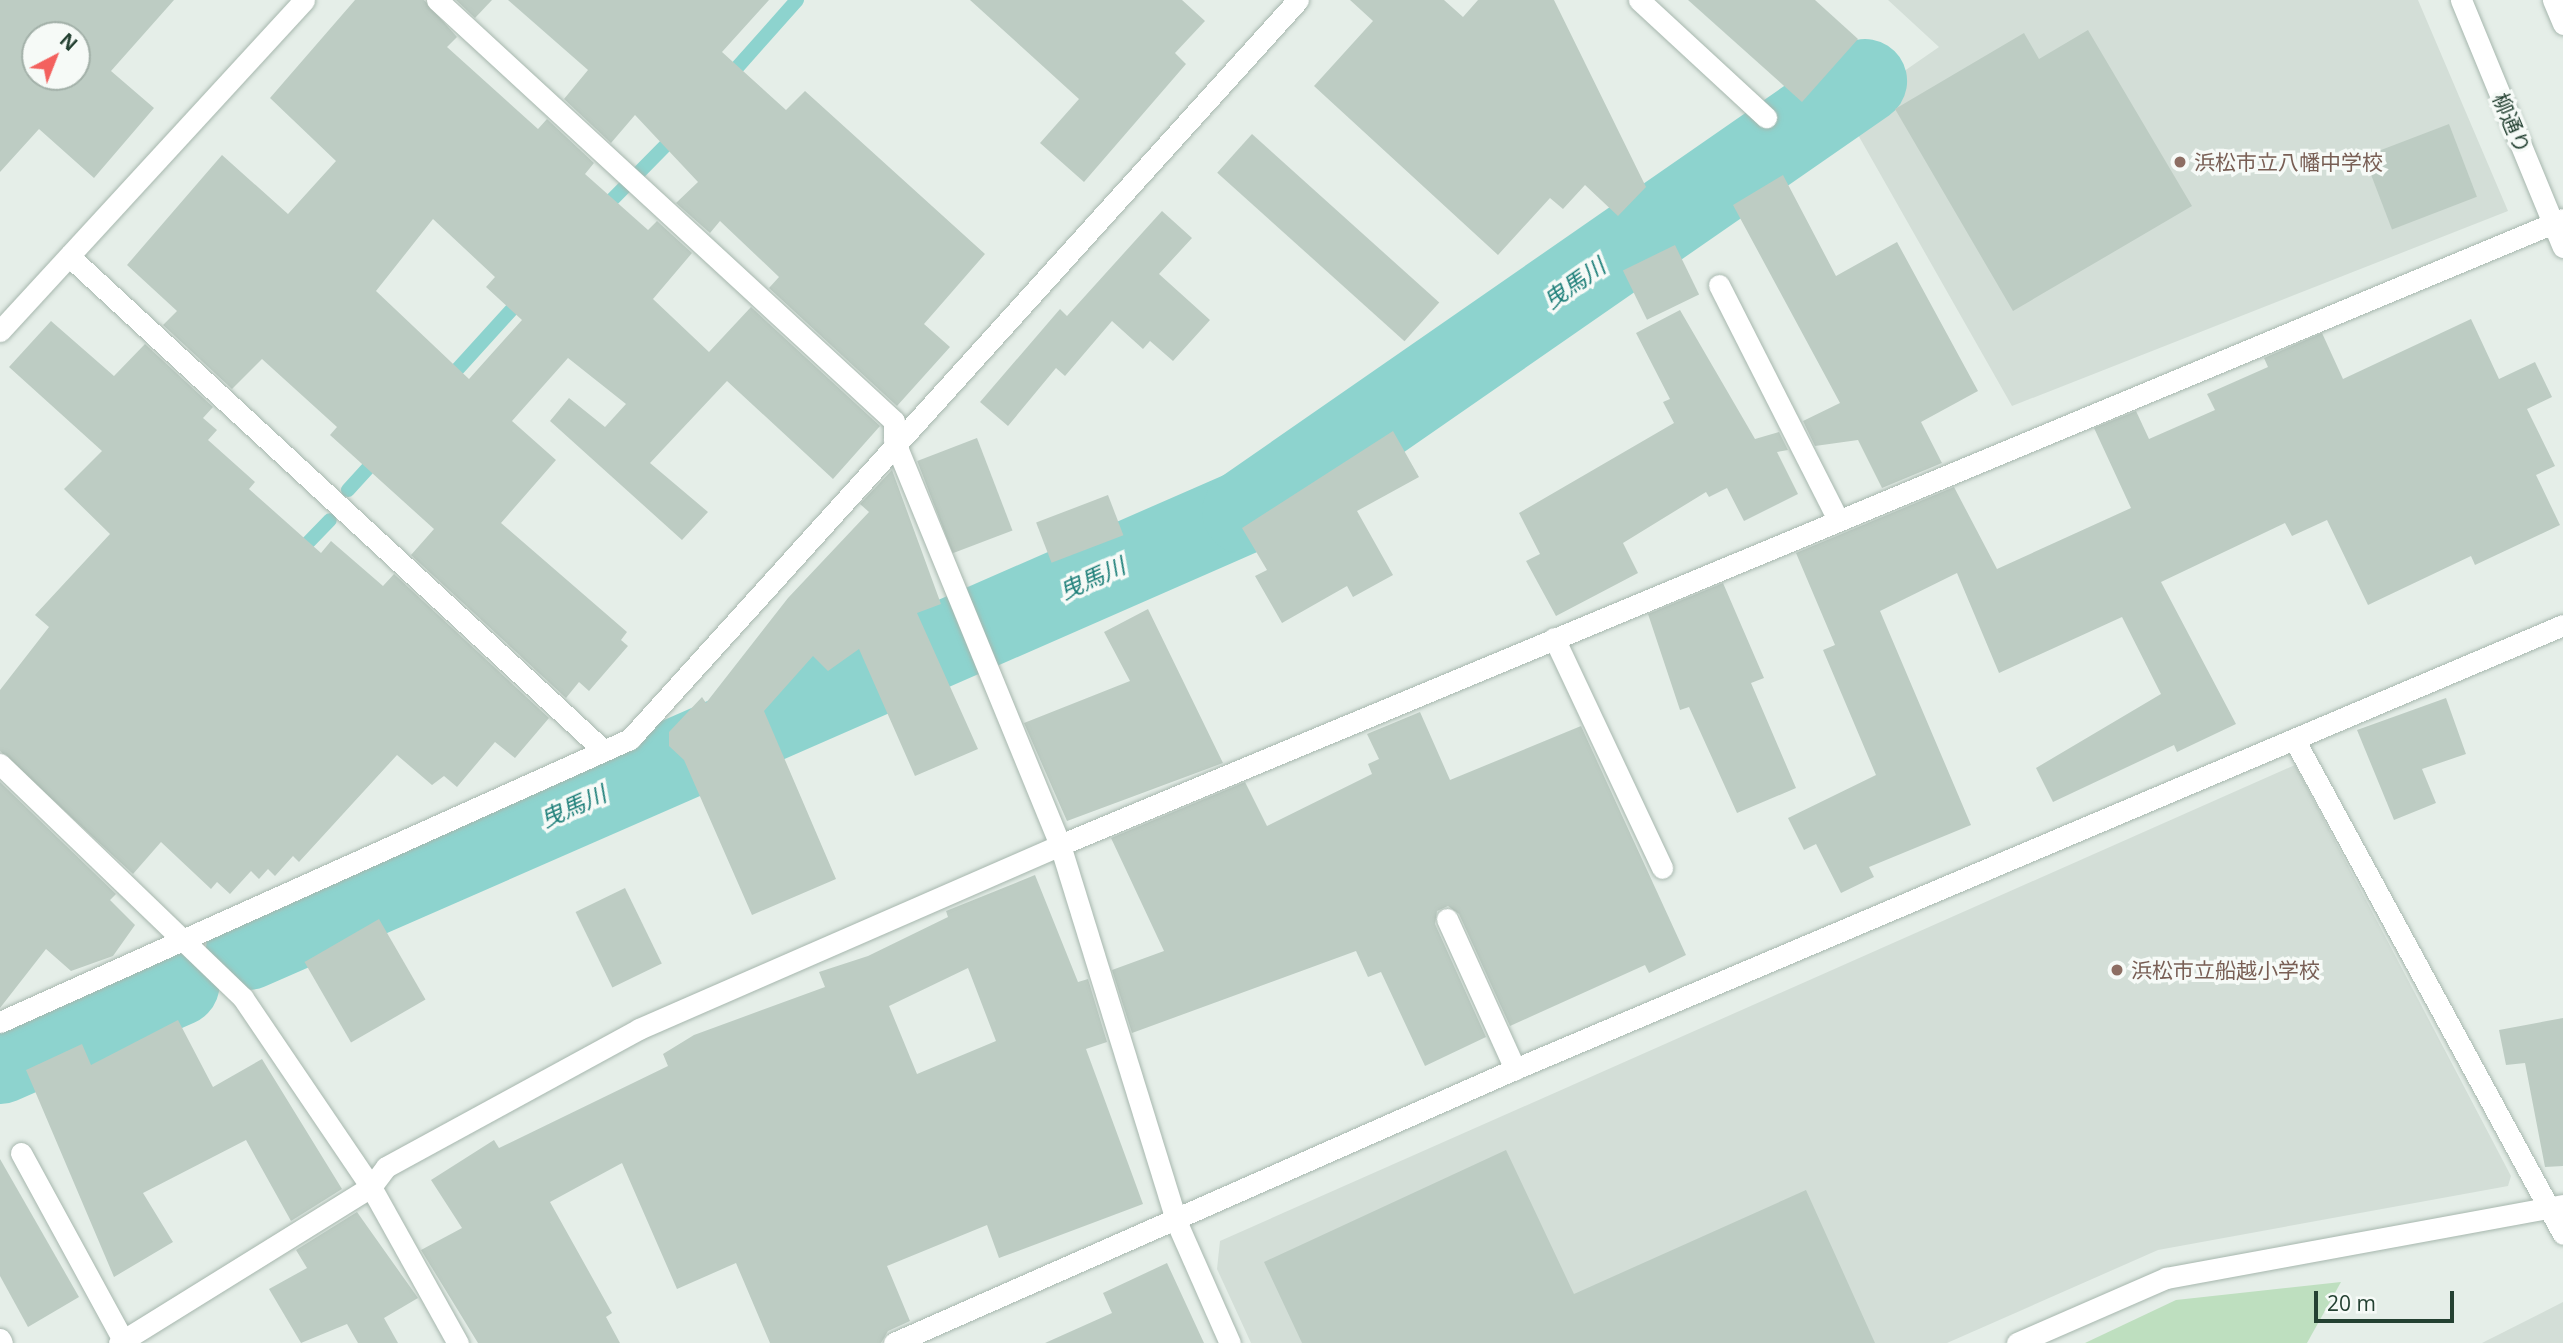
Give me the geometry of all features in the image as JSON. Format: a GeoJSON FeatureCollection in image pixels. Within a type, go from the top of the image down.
{"type":"FeatureCollection","features":[{"type":"Feature","properties":{"kind":"street"},"geometry":{"type":"LineString","coordinates":[[0,331],[304,0]]}},
{"type":"Feature","properties":{"kind":"street"},"geometry":{"type":"LineString","coordinates":[[437,0],[894,421],[894,440],[980,656],[1060,845],[1177,1223],[1230,1343]]}},
{"type":"Feature","properties":{"kind":"street"},"geometry":{"type":"LineString","coordinates":[[0,1022],[185,936],[602,749],[630,739],[894,440],[1298,0]]}},
{"type":"Feature","properties":{"kind":"street"},"geometry":{"type":"LineString","coordinates":[[1639,0],[1766,117]]}},
{"type":"Feature","properties":{"kind":"street","name":"柳通り"},"geometry":{"type":"LineString","coordinates":[[2461,0],[2558,221],[2563,247]]}},
{"type":"Feature","properties":{"kind":"street"},"geometry":{"type":"LineString","coordinates":[[2553,0],[2563,24]]}},
{"type":"Feature","properties":{"kind":"street"},"geometry":{"type":"LineString","coordinates":[[21,1153],[121,1342],[371,1187],[386,1167],[639,1029],[1060,845],[2558,221]]}},
{"type":"Feature","properties":{"kind":"street"},"geometry":{"type":"LineString","coordinates":[[69,256],[602,749]]}},
{"type":"Feature","properties":{"kind":"street"},"geometry":{"type":"LineString","coordinates":[[1719,285],[1838,520]]}},
{"type":"Feature","properties":{"kind":"street"},"geometry":{"type":"LineString","coordinates":[[894,1343],[1177,1223],[1516,1069],[2563,625]]}},
{"type":"Feature","properties":{"kind":"street"},"geometry":{"type":"LineString","coordinates":[[1554,638],[1662,868]]}},
{"type":"Feature","properties":{"kind":"street"},"geometry":{"type":"LineString","coordinates":[[2294,738],[2556,1206],[2563,1234]]}},
{"type":"Feature","properties":{"kind":"street"},"geometry":{"type":"LineString","coordinates":[[0,764],[185,936],[243,998],[371,1187],[458,1343]]}},
{"type":"Feature","properties":{"kind":"street"},"geometry":{"type":"LineString","coordinates":[[1447,919],[1516,1069]]}},
{"type":"Feature","properties":{"kind":"street"},"geometry":{"type":"LineString","coordinates":[[2017,1343],[2165,1278],[2556,1206]]}},
{"type":"Feature","properties":{"kind":"shaded area","name":"浜松市立八幡中学校"},"geometry":{"type":"Polygon","coordinates":[[[1888,0],[2418,0],[2508,211],[2012,406],[1845,112],[1939,47],[1888,0]]]}},
{"type":"Feature","properties":{"kind":"shaded area","name":"浜松市立船越小学校"},"geometry":{"type":"Polygon","coordinates":[[[2295,765],[2511,1176],[2508,1186],[2158,1250],[1947,1343],[1251,1343],[1217,1269],[1220,1241],[2295,765]]]}},
{"type":"Feature","properties":{"kind":"shaded area"},"geometry":{"type":"Polygon","coordinates":[[[2563,1302],[2563,1343],[2482,1343],[2563,1302]]]}},
{"type":"Feature","properties":{"kind":"green space"},"geometry":{"type":"Polygon","coordinates":[[[2341,1282],[2307,1343],[2085,1343],[2176,1300],[2341,1282]]]}},
{"type":"Feature","properties":{"kind":"building"},"geometry":{"type":"Polygon","coordinates":[[[0,0],[174,0],[111,71],[154,108],[94,178],[39,129],[0,172],[0,0]]]}},
{"type":"Feature","properties":{"kind":"building"},"geometry":{"type":"Polygon","coordinates":[[[355,0],[424,0],[457,37],[447,47],[538,129],[547,119],[594,163],[585,174],[648,230],[657,221],[692,253],[653,299],[709,352],[751,307],[880,426],[833,479],[727,381],[650,463],[708,512],[682,540],[550,421],[569,398],[605,427],[626,404],[568,358],[512,421],[556,460],[501,523],[627,632],[621,640],[628,646],[589,691],[579,682],[566,698],[411,555],[434,529],[330,435],[337,427],[262,359],[232,389],[163,325],[177,311],[127,265],[222,155],[288,214],[336,161],[270,98],[355,0]],[[433,219],[376,291],[469,379],[522,320],[486,287],[495,277],[433,219]]]}},
{"type":"Feature","properties":{"kind":"building"},"geometry":{"type":"Polygon","coordinates":[[[456,0],[492,0],[475,18],[456,0]]]}},
{"type":"Feature","properties":{"kind":"building"},"geometry":{"type":"Polygon","coordinates":[[[508,0],[769,0],[722,52],[786,110],[805,91],[985,254],[924,324],[950,347],[897,406],[769,288],[779,277],[720,221],[710,233],[676,203],[698,182],[635,115],[611,143],[564,99],[588,70],[508,0]]]}},
{"type":"Feature","properties":{"kind":"building"},"geometry":{"type":"Polygon","coordinates":[[[970,0],[1182,0],[1205,21],[1175,53],[1186,64],[1084,182],[1040,143],[1079,99],[970,0]]]}},
{"type":"Feature","properties":{"kind":"building"},"geometry":{"type":"Polygon","coordinates":[[[1350,0],[1444,0],[1463,17],[1478,0],[1554,0],[1646,187],[1618,216],[1585,185],[1563,209],[1550,198],[1498,255],[1314,86],[1373,21],[1350,0]]]}},
{"type":"Feature","properties":{"kind":"building"},"geometry":{"type":"Polygon","coordinates":[[[1688,0],[1815,0],[1858,39],[1802,102],[1688,0]]]}},
{"type":"Feature","properties":{"kind":"building"},"geometry":{"type":"Polygon","coordinates":[[[2088,30],[2192,206],[2013,311],[1895,109],[2024,33],[2039,59],[2088,30]]]}},
{"type":"Feature","properties":{"kind":"building"},"geometry":{"type":"Polygon","coordinates":[[[2449,124],[2477,197],[2392,229],[2364,157],[2449,124]]]}},
{"type":"Feature","properties":{"kind":"building"},"geometry":{"type":"Polygon","coordinates":[[[1252,134],[1439,303],[1404,341],[1217,173],[1252,134]]]}},
{"type":"Feature","properties":{"kind":"building"},"geometry":{"type":"Polygon","coordinates":[[[1783,175],[1836,276],[1897,242],[1978,391],[1921,422],[1942,463],[1882,488],[1858,440],[1815,446],[1803,421],[1840,403],[1733,205],[1783,175]]]}},
{"type":"Feature","properties":{"kind":"building"},"geometry":{"type":"Polygon","coordinates":[[[1162,211],[1192,238],[1159,274],[1210,320],[1173,361],[1150,341],[1143,349],[1112,321],[1065,376],[1056,368],[1008,426],[980,402],[1060,309],[1067,316],[1162,211]]]}},
{"type":"Feature","properties":{"kind":"building"},"geometry":{"type":"Polygon","coordinates":[[[1675,245],[1699,294],[1647,320],[1623,270],[1675,245]]]}},
{"type":"Feature","properties":{"kind":"building"},"geometry":{"type":"Polygon","coordinates":[[[1680,310],[1755,439],[1779,432],[1788,450],[1777,452],[1798,494],[1744,521],[1727,488],[1709,497],[1706,492],[1623,543],[1638,573],[1556,616],[1526,561],[1540,554],[1519,513],[1674,423],[1663,402],[1670,399],[1636,333],[1680,310]]]}},
{"type":"Feature","properties":{"kind":"building"},"geometry":{"type":"Polygon","coordinates":[[[2471,319],[2499,379],[2535,362],[2552,397],[2527,409],[2555,466],[2536,475],[2560,525],[2475,565],[2471,556],[2368,605],[2327,520],[2292,536],[2285,523],[2161,582],[2236,724],[2177,752],[2174,745],[2053,802],[2036,768],[2161,694],[2122,617],[1999,673],[1957,573],[1880,611],[1971,825],[1869,867],[1874,877],[1841,893],[1816,844],[1804,850],[1788,818],[1876,775],[1823,650],[1835,645],[1796,553],[1954,487],[1997,569],[2131,508],[2094,428],[2136,411],[2149,439],[2215,410],[2207,394],[2268,367],[2264,358],[2322,333],[2343,379],[2471,319]]]}},
{"type":"Feature","properties":{"kind":"building"},"geometry":{"type":"Polygon","coordinates":[[[51,321],[114,376],[145,344],[213,407],[203,418],[217,430],[208,440],[255,482],[249,489],[321,553],[331,541],[383,586],[394,574],[549,718],[515,758],[495,742],[457,787],[444,776],[432,785],[397,755],[299,862],[293,856],[275,876],[268,869],[259,879],[251,871],[230,894],[217,882],[211,889],[161,842],[133,874],[0,751],[0,690],[49,627],[35,615],[110,534],[64,489],[102,451],[9,367],[51,321]]]}},
{"type":"Feature","properties":{"kind":"building"},"geometry":{"type":"Polygon","coordinates":[[[1393,431],[1419,477],[1357,511],[1393,575],[1353,597],[1347,586],[1282,623],[1255,576],[1267,570],[1242,528],[1393,431]]]}},
{"type":"Feature","properties":{"kind":"building"},"geometry":{"type":"Polygon","coordinates":[[[977,438],[1012,530],[953,553],[917,461],[977,438]]]}},
{"type":"Feature","properties":{"kind":"building"},"geometry":{"type":"Polygon","coordinates":[[[892,470],[941,604],[917,613],[978,749],[915,776],[859,649],[828,671],[813,656],[764,711],[836,879],[752,915],[684,760],[669,746],[669,732],[702,697],[706,703],[788,598],[869,512],[860,504],[892,470]]]}},
{"type":"Feature","properties":{"kind":"building"},"geometry":{"type":"Polygon","coordinates":[[[1108,495],[1123,535],[1052,563],[1036,523],[1108,495]]]}},
{"type":"Feature","properties":{"kind":"building"},"geometry":{"type":"Polygon","coordinates":[[[1723,583],[1764,678],[1751,683],[1796,788],[1737,813],[1689,707],[1680,710],[1648,614],[1723,583]]]}},
{"type":"Feature","properties":{"kind":"building"},"geometry":{"type":"Polygon","coordinates":[[[1148,609],[1223,763],[1067,821],[1024,723],[1130,681],[1104,632],[1148,609]]]}},
{"type":"Feature","properties":{"kind":"building"},"geometry":{"type":"Polygon","coordinates":[[[2446,698],[2466,754],[2422,769],[2436,803],[2394,820],[2357,730],[2446,698]]]}},
{"type":"Feature","properties":{"kind":"building"},"geometry":{"type":"Polygon","coordinates":[[[1420,712],[1450,780],[1581,726],[1686,955],[1649,973],[1645,965],[1510,1026],[1459,914],[1448,906],[1437,911],[1435,924],[1486,1037],[1425,1066],[1381,972],[1368,977],[1356,951],[1132,1033],[1112,970],[1164,951],[1111,838],[1245,782],[1267,826],[1372,774],[1368,764],[1379,759],[1367,734],[1420,712]]]}},
{"type":"Feature","properties":{"kind":"building"},"geometry":{"type":"Polygon","coordinates":[[[0,782],[116,894],[110,900],[135,925],[113,956],[71,971],[46,949],[0,1008],[0,782]]]}},
{"type":"Feature","properties":{"kind":"building"},"geometry":{"type":"Polygon","coordinates":[[[1035,875],[1078,982],[1088,979],[1107,1042],[1086,1049],[1143,1204],[999,1258],[987,1225],[887,1266],[910,1321],[888,1331],[881,1343],[770,1343],[736,1263],[677,1289],[622,1163],[550,1202],[612,1313],[606,1317],[620,1343],[478,1343],[421,1250],[462,1228],[431,1180],[494,1140],[499,1148],[668,1066],[663,1054],[694,1035],[825,987],[819,972],[868,956],[948,917],[946,911],[1035,875]],[[968,968],[889,1006],[917,1074],[996,1041],[968,968]]]}},
{"type":"Feature","properties":{"kind":"building"},"geometry":{"type":"Polygon","coordinates":[[[625,888],[662,963],[612,988],[576,912],[625,888]]]}},
{"type":"Feature","properties":{"kind":"building"},"geometry":{"type":"Polygon","coordinates":[[[379,919],[426,1000],[351,1043],[305,962],[379,919]]]}},
{"type":"Feature","properties":{"kind":"building"},"geometry":{"type":"Polygon","coordinates":[[[2563,1018],[2563,1166],[2545,1167],[2525,1063],[2506,1065],[2499,1030],[2563,1018]]]}},
{"type":"Feature","properties":{"kind":"building"},"geometry":{"type":"Polygon","coordinates":[[[178,1020],[213,1087],[262,1059],[342,1189],[291,1221],[246,1140],[143,1193],[173,1242],[114,1277],[26,1070],[82,1044],[91,1065],[178,1020]]]}},
{"type":"Feature","properties":{"kind":"building"},"geometry":{"type":"Polygon","coordinates":[[[1506,1150],[1574,1294],[1806,1190],[1875,1343],[1302,1343],[1264,1262],[1506,1150]]]}},
{"type":"Feature","properties":{"kind":"building"},"geometry":{"type":"Polygon","coordinates":[[[0,1159],[79,1297],[28,1327],[0,1276],[0,1159]]]}},
{"type":"Feature","properties":{"kind":"building"},"geometry":{"type":"Polygon","coordinates":[[[357,1212],[418,1298],[384,1318],[398,1343],[358,1343],[347,1324],[301,1343],[269,1289],[307,1268],[296,1250],[357,1212]]]}},
{"type":"Feature","properties":{"kind":"building"},"geometry":{"type":"Polygon","coordinates":[[[1167,1263],[1204,1343],[1045,1343],[1112,1313],[1103,1293],[1167,1263]]]}},
{"type":"Feature","properties":{"kind":"waterway"},"geometry":{"type":"LineString","coordinates":[[726,80],[797,0]]}},
{"type":"Feature","properties":{"kind":"waterway","name":"曳馬川"},"geometry":{"type":"LineString","coordinates":[[248,948],[1244,512],[1865,81]]}},
{"type":"Feature","properties":{"kind":"waterway"},"geometry":{"type":"LineString","coordinates":[[600,212],[677,134]]}},
{"type":"Feature","properties":{"kind":"waterway"},"geometry":{"type":"LineString","coordinates":[[445,383],[523,297]]}},
{"type":"Feature","properties":{"kind":"waterway"},"geometry":{"type":"LineString","coordinates":[[348,490],[380,455]]}},
{"type":"Feature","properties":{"kind":"waterway"},"geometry":{"type":"LineString","coordinates":[[297,554],[330,520]]}},
{"type":"Feature","properties":{"kind":"waterway","name":"曳馬川"},"geometry":{"type":"LineString","coordinates":[[0,1062],[178,984]]}},
{"type":"Feature","properties":{"kind":"place","name":"浜松市立八幡中学校"},"geometry":{"type":"Point","coordinates":[2180,162]}},
{"type":"Feature","properties":{"kind":"place","name":"浜松市立船越小学校"},"geometry":{"type":"Point","coordinates":[2117,970]}}]}
